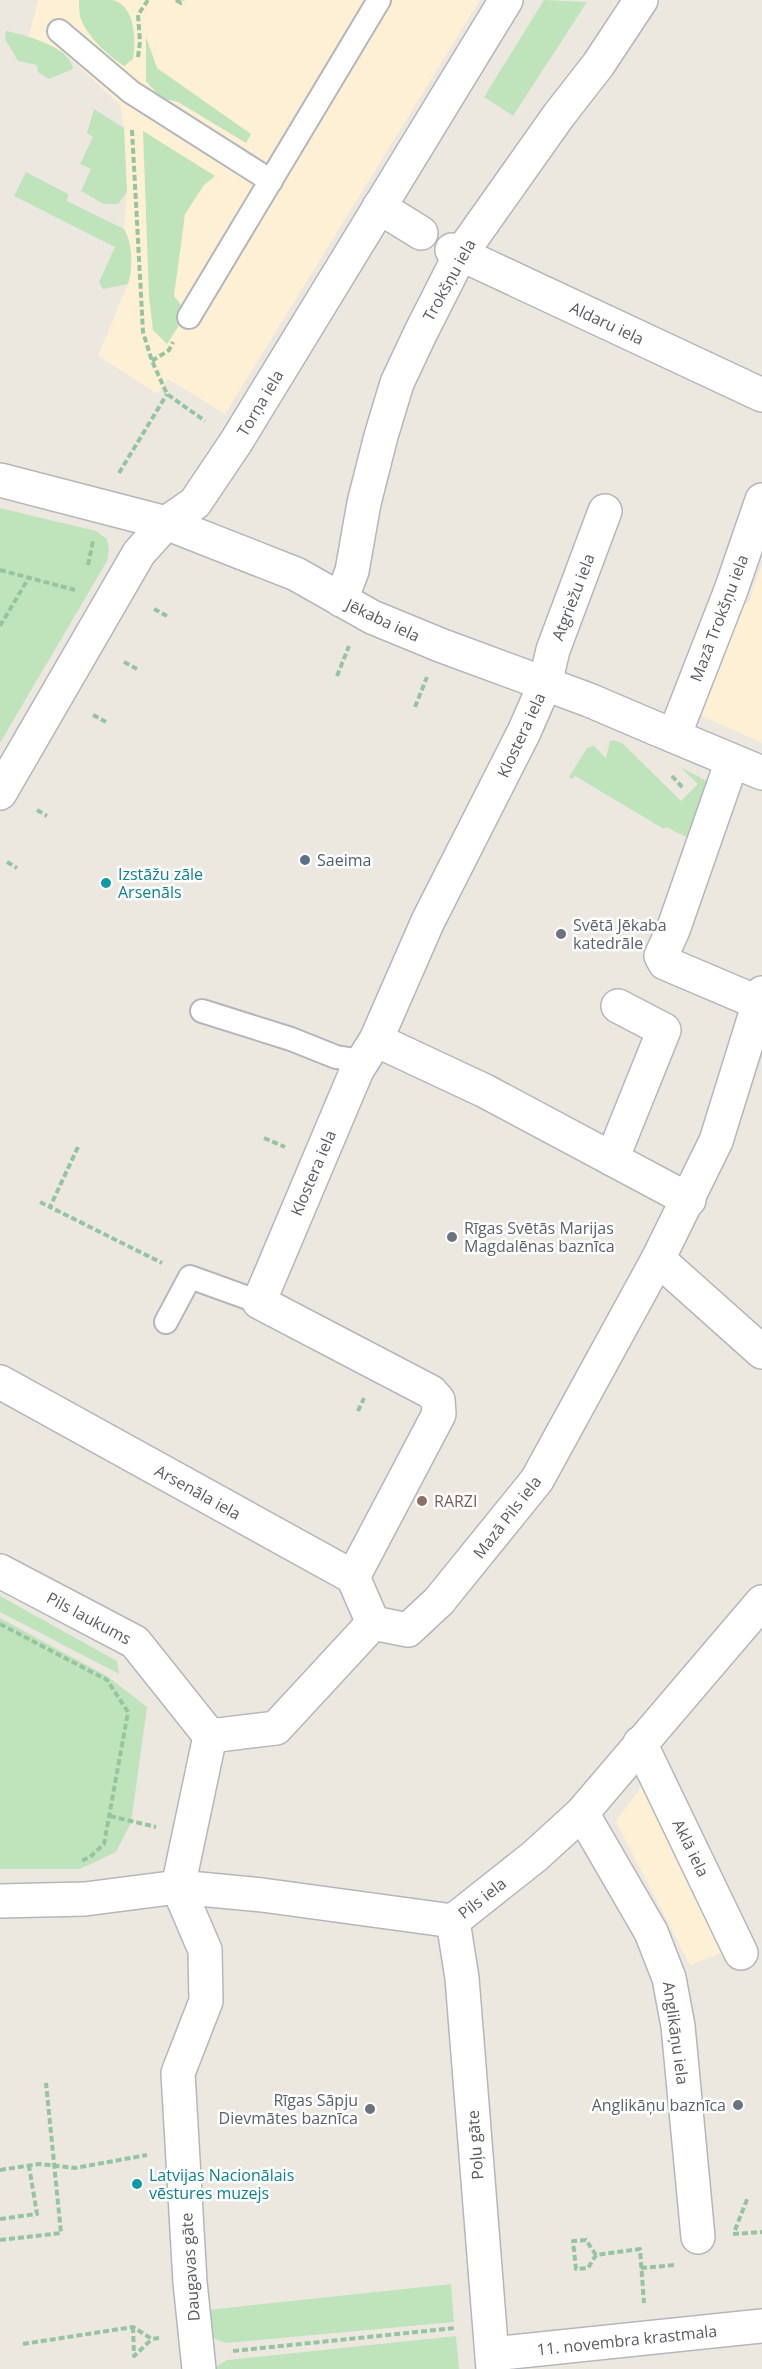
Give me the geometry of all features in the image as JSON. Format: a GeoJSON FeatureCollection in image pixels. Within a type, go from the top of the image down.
{"type":"FeatureCollection","features":[{"type":"Feature","properties":{"kind":"street","name":"Torņa iela"},"geometry":{"type":"LineString","coordinates":[[0,793],[139,554],[166,523],[195,503],[236,442],[506,0]]}},
{"type":"Feature","properties":{"kind":"street","name":"Trokšņu iela"},"geometry":{"type":"LineString","coordinates":[[341,600],[352,571],[364,503],[397,383],[456,253],[598,65],[641,0]]}},
{"type":"Feature","properties":{"kind":"street"},"geometry":{"type":"LineString","coordinates":[[379,207],[421,232]]}},
{"type":"Feature","properties":{"kind":"street","name":"Aldaru iela"},"geometry":{"type":"LineString","coordinates":[[456,253],[762,395]]}},
{"type":"Feature","properties":{"kind":"street","name":"Jēkaba iela"},"geometry":{"type":"LineString","coordinates":[[0,480],[166,523],[296,574],[372,617],[545,684],[762,773]]}},
{"type":"Feature","properties":{"kind":"street","name":"Mazā Trokšņu iela"},"geometry":{"type":"LineString","coordinates":[[665,732],[731,590],[762,500]]}},
{"type":"Feature","properties":{"kind":"street","name":"Atgriežu iela"},"geometry":{"type":"LineString","coordinates":[[545,684],[554,650],[605,512]]}},
{"type":"Feature","properties":{"kind":"street","name":"Klostera iela"},"geometry":{"type":"LineString","coordinates":[[259,1302],[365,1057],[428,921],[524,732],[545,684]]}},
{"type":"Feature","properties":{"kind":"street"},"geometry":{"type":"LineString","coordinates":[[732,760],[673,930],[661,956],[664,963],[761,998]]}},
{"type":"Feature","properties":{"kind":"street","name":"Mazā Pils iela"},"geometry":{"type":"LineString","coordinates":[[373,1623],[408,1630],[439,1601],[537,1480],[689,1200],[716,1141],[761,998]]}},
{"type":"Feature","properties":{"kind":"street"},"geometry":{"type":"LineString","coordinates":[[612,1159],[664,1029],[618,1006]]}},
{"type":"Feature","properties":{"kind":"street"},"geometry":{"type":"LineString","coordinates":[[365,1057],[485,1091],[689,1200]]}},
{"type":"Feature","properties":{"kind":"street"},"geometry":{"type":"LineString","coordinates":[[658,1259],[762,1352]]}},
{"type":"Feature","properties":{"kind":"street"},"geometry":{"type":"LineString","coordinates":[[178,1887],[210,1736],[276,1728],[373,1623],[353,1577],[440,1414],[438,1400],[431,1392],[259,1302]]}},
{"type":"Feature","properties":{"kind":"street","name":"Arsenāla iela"},"geometry":{"type":"LineString","coordinates":[[0,1382],[353,1577]]}},
{"type":"Feature","properties":{"kind":"street","name":"Pils laukums"},"geometry":{"type":"LineString","coordinates":[[0,1571],[135,1642],[210,1736]]}},
{"type":"Feature","properties":{"kind":"street","name":"Pils iela"},"geometry":{"type":"LineString","coordinates":[[0,1901],[85,1899],[178,1887],[262,1894],[453,1921],[535,1856],[582,1813],[762,1602]]}},
{"type":"Feature","properties":{"kind":"street","name":"Aklā iela"},"geometry":{"type":"LineString","coordinates":[[640,1743],[741,1953]]}},
{"type":"Feature","properties":{"kind":"street","name":"Anglikāņu iela"},"geometry":{"type":"LineString","coordinates":[[582,1813],[651,1932],[669,1978],[678,2026],[698,2237]]}},
{"type":"Feature","properties":{"kind":"street","name":"Daugavas gāte"},"geometry":{"type":"LineString","coordinates":[[178,1887],[205,1950],[206,2001],[178,2073],[190,2282],[198,2362]]}},
{"type":"Feature","properties":{"kind":"street","name":"Poļu gāte"},"geometry":{"type":"LineString","coordinates":[[453,1921],[462,1978],[491,2349]]}},
{"type":"Feature","properties":{"kind":"street","name":"11. novembra krastmala"},"geometry":{"type":"LineString","coordinates":[[491,2349],[762,2326]]}},
{"type":"Feature","properties":{"kind":"lane"},"geometry":{"type":"LineString","coordinates":[[189,317],[379,0]]}},
{"type":"Feature","properties":{"kind":"lane"},"geometry":{"type":"LineString","coordinates":[[59,31],[130,92],[271,181]]}},
{"type":"Feature","properties":{"kind":"lane"},"geometry":{"type":"LineString","coordinates":[[202,1011],[336,1057],[365,1057]]}},
{"type":"Feature","properties":{"kind":"lane"},"geometry":{"type":"LineString","coordinates":[[166,1322],[190,1277],[259,1302]]}},
{"type":"Feature","properties":{"kind":"path"},"geometry":{"type":"LineString","coordinates":[[148,0],[138,15],[140,42],[130,92],[143,332],[152,361],[167,394],[236,442]]}},
{"type":"Feature","properties":{"kind":"path"},"geometry":{"type":"LineString","coordinates":[[176,0],[181,3],[183,0]]}},
{"type":"Feature","properties":{"kind":"path"},"geometry":{"type":"LineString","coordinates":[[152,361],[169,350]]}},
{"type":"Feature","properties":{"kind":"path"},"geometry":{"type":"LineString","coordinates":[[115,479],[167,394]]}},
{"type":"Feature","properties":{"kind":"path"},"geometry":{"type":"LineString","coordinates":[[0,626],[28,579]]}},
{"type":"Feature","properties":{"kind":"path"},"geometry":{"type":"LineString","coordinates":[[154,609],[167,616]]}},
{"type":"Feature","properties":{"kind":"path"},"geometry":{"type":"LineString","coordinates":[[124,662],[137,669]]}},
{"type":"Feature","properties":{"kind":"path"},"geometry":{"type":"LineString","coordinates":[[93,715],[106,722]]}},
{"type":"Feature","properties":{"kind":"path"},"geometry":{"type":"LineString","coordinates":[[37,810],[47,816]]}},
{"type":"Feature","properties":{"kind":"path"},"geometry":{"type":"LineString","coordinates":[[7,862],[17,868]]}},
{"type":"Feature","properties":{"kind":"path"},"geometry":{"type":"LineString","coordinates":[[50,1207],[78,1147]]}},
{"type":"Feature","properties":{"kind":"path"},"geometry":{"type":"LineString","coordinates":[[40,1202],[190,1277]]}},
{"type":"Feature","properties":{"kind":"path"},"geometry":{"type":"LineString","coordinates":[[357,1411],[363,1400]]}},
{"type":"Feature","properties":{"kind":"path"},"geometry":{"type":"LineString","coordinates":[[0,1624],[107,1680],[128,1712],[104,1844],[90,1857],[77,1862]]}},
{"type":"Feature","properties":{"kind":"path"},"geometry":{"type":"LineString","coordinates":[[110,1816],[189,1834]]}},
{"type":"Feature","properties":{"kind":"path"},"geometry":{"type":"LineString","coordinates":[[0,2240],[61,2233],[46,2083]]}},
{"type":"Feature","properties":{"kind":"path"},"geometry":{"type":"LineString","coordinates":[[0,2170],[39,2164],[75,2168],[147,2155]]}},
{"type":"Feature","properties":{"kind":"path"},"geometry":{"type":"LineString","coordinates":[[0,2219],[37,2214],[29,2166]]}},
{"type":"Feature","properties":{"kind":"path"},"geometry":{"type":"LineString","coordinates":[[734,2234],[748,2197]]}},
{"type":"Feature","properties":{"kind":"path"},"geometry":{"type":"LineString","coordinates":[[586,2240],[596,2255],[588,2268],[576,2269],[573,2241],[586,2240]]}},
{"type":"Feature","properties":{"kind":"path"},"geometry":{"type":"LineString","coordinates":[[596,2255],[640,2249],[643,2285]]}},
{"type":"Feature","properties":{"kind":"path"},"geometry":{"type":"LineString","coordinates":[[23,2344],[133,2327],[152,2339],[134,2356],[133,2327]]}},
{"type":"Feature","properties":{"kind":"path"},"geometry":{"type":"LineString","coordinates":[[198,2362],[491,2349]]}},
{"type":"Feature","properties":{"kind":"shaded area"},"geometry":{"type":"Polygon","coordinates":[[[38,0],[480,0],[225,414],[168,379],[158,394],[98,356],[128,284],[124,229],[127,192],[124,128],[120,105],[64,53],[29,36],[38,0]]]}},
{"type":"Feature","properties":{"kind":"shaded area"},"geometry":{"type":"Polygon","coordinates":[[[762,564],[762,743],[700,715],[697,709],[741,602],[748,604],[762,564]]]}},
{"type":"Feature","properties":{"kind":"shaded area"},"geometry":{"type":"Polygon","coordinates":[[[644,1783],[733,1948],[690,1965],[617,1824],[617,1820],[644,1783]]]}},
{"type":"Feature","properties":{"kind":"green space"},"geometry":{"type":"Polygon","coordinates":[[[79,0],[112,0],[120,3],[126,9],[133,25],[133,59],[124,66],[93,39],[81,19],[79,0]]]}},
{"type":"Feature","properties":{"kind":"green space"},"geometry":{"type":"Polygon","coordinates":[[[544,0],[587,2],[513,116],[484,97],[544,0]]]}},
{"type":"Feature","properties":{"kind":"green space"},"geometry":{"type":"Polygon","coordinates":[[[6,31],[56,48],[70,61],[73,69],[49,79],[38,72],[37,65],[18,61],[5,39],[6,31]]]}},
{"type":"Feature","properties":{"kind":"green space"},"geometry":{"type":"Polygon","coordinates":[[[146,37],[157,68],[251,134],[246,143],[178,102],[161,98],[146,81],[146,37]]]}},
{"type":"Feature","properties":{"kind":"green space"},"geometry":{"type":"Polygon","coordinates":[[[94,109],[124,128],[127,192],[118,204],[104,204],[81,191],[91,169],[80,164],[93,137],[87,133],[94,109]]]}},
{"type":"Feature","properties":{"kind":"green space"},"geometry":{"type":"Polygon","coordinates":[[[143,131],[215,176],[204,185],[185,214],[174,296],[187,313],[167,344],[153,330],[149,296],[143,131]]]}},
{"type":"Feature","properties":{"kind":"green space"},"geometry":{"type":"Polygon","coordinates":[[[26,172],[68,194],[67,201],[124,229],[131,256],[128,284],[103,289],[99,282],[115,247],[14,196],[26,172]]]}},
{"type":"Feature","properties":{"kind":"green space"},"geometry":{"type":"Polygon","coordinates":[[[0,508],[96,531],[107,539],[109,550],[107,561],[0,743],[0,508]]]}},
{"type":"Feature","properties":{"kind":"green space"},"geometry":{"type":"Polygon","coordinates":[[[610,741],[622,743],[681,801],[698,784],[680,767],[713,784],[692,840],[666,827],[664,829],[575,776],[572,779],[569,777],[587,748],[594,746],[606,758],[610,741]]]}},
{"type":"Feature","properties":{"kind":"green space"},"geometry":{"type":"Polygon","coordinates":[[[0,1596],[117,1661],[119,1674],[0,1612],[0,1596]]]}},
{"type":"Feature","properties":{"kind":"green space"},"geometry":{"type":"Polygon","coordinates":[[[0,1618],[107,1676],[147,1707],[131,1823],[116,1852],[80,1869],[0,1869],[0,1618]]]}},
{"type":"Feature","properties":{"kind":"green space"},"geometry":{"type":"Polygon","coordinates":[[[451,2284],[454,2322],[226,2343],[213,2338],[208,2328],[208,2310],[451,2284]]]}},
{"type":"Feature","properties":{"kind":"green space"},"geometry":{"type":"Polygon","coordinates":[[[456,2336],[459,2369],[213,2369],[227,2360],[456,2336]]]}},
{"type":"Feature","properties":{"kind":"place","name":"Saeima"},"geometry":{"type":"Point","coordinates":[305,860]}},
{"type":"Feature","properties":{"kind":"place","name":"Izstāžu zāle Arsenāls"},"geometry":{"type":"Point","coordinates":[106,883]}},
{"type":"Feature","properties":{"kind":"place","name":"Svētā Jēkaba katedrāle"},"geometry":{"type":"Point","coordinates":[561,934]}},
{"type":"Feature","properties":{"kind":"place","name":"Rīgas Svētās Marijas Magdalēnas baznīca"},"geometry":{"type":"Point","coordinates":[452,1237]}},
{"type":"Feature","properties":{"kind":"place","name":"RARZI"},"geometry":{"type":"Point","coordinates":[422,1501]}},
{"type":"Feature","properties":{"kind":"place","name":"Anglikāņu baznīca"},"geometry":{"type":"Point","coordinates":[738,2105]}},
{"type":"Feature","properties":{"kind":"place","name":"Rīgas Sāpju Dievmātes baznīca"},"geometry":{"type":"Point","coordinates":[370,2109]}},
{"type":"Feature","properties":{"kind":"place","name":"Latvijas Nacionālais vēstures muzejs"},"geometry":{"type":"Point","coordinates":[137,2184]}}]}
